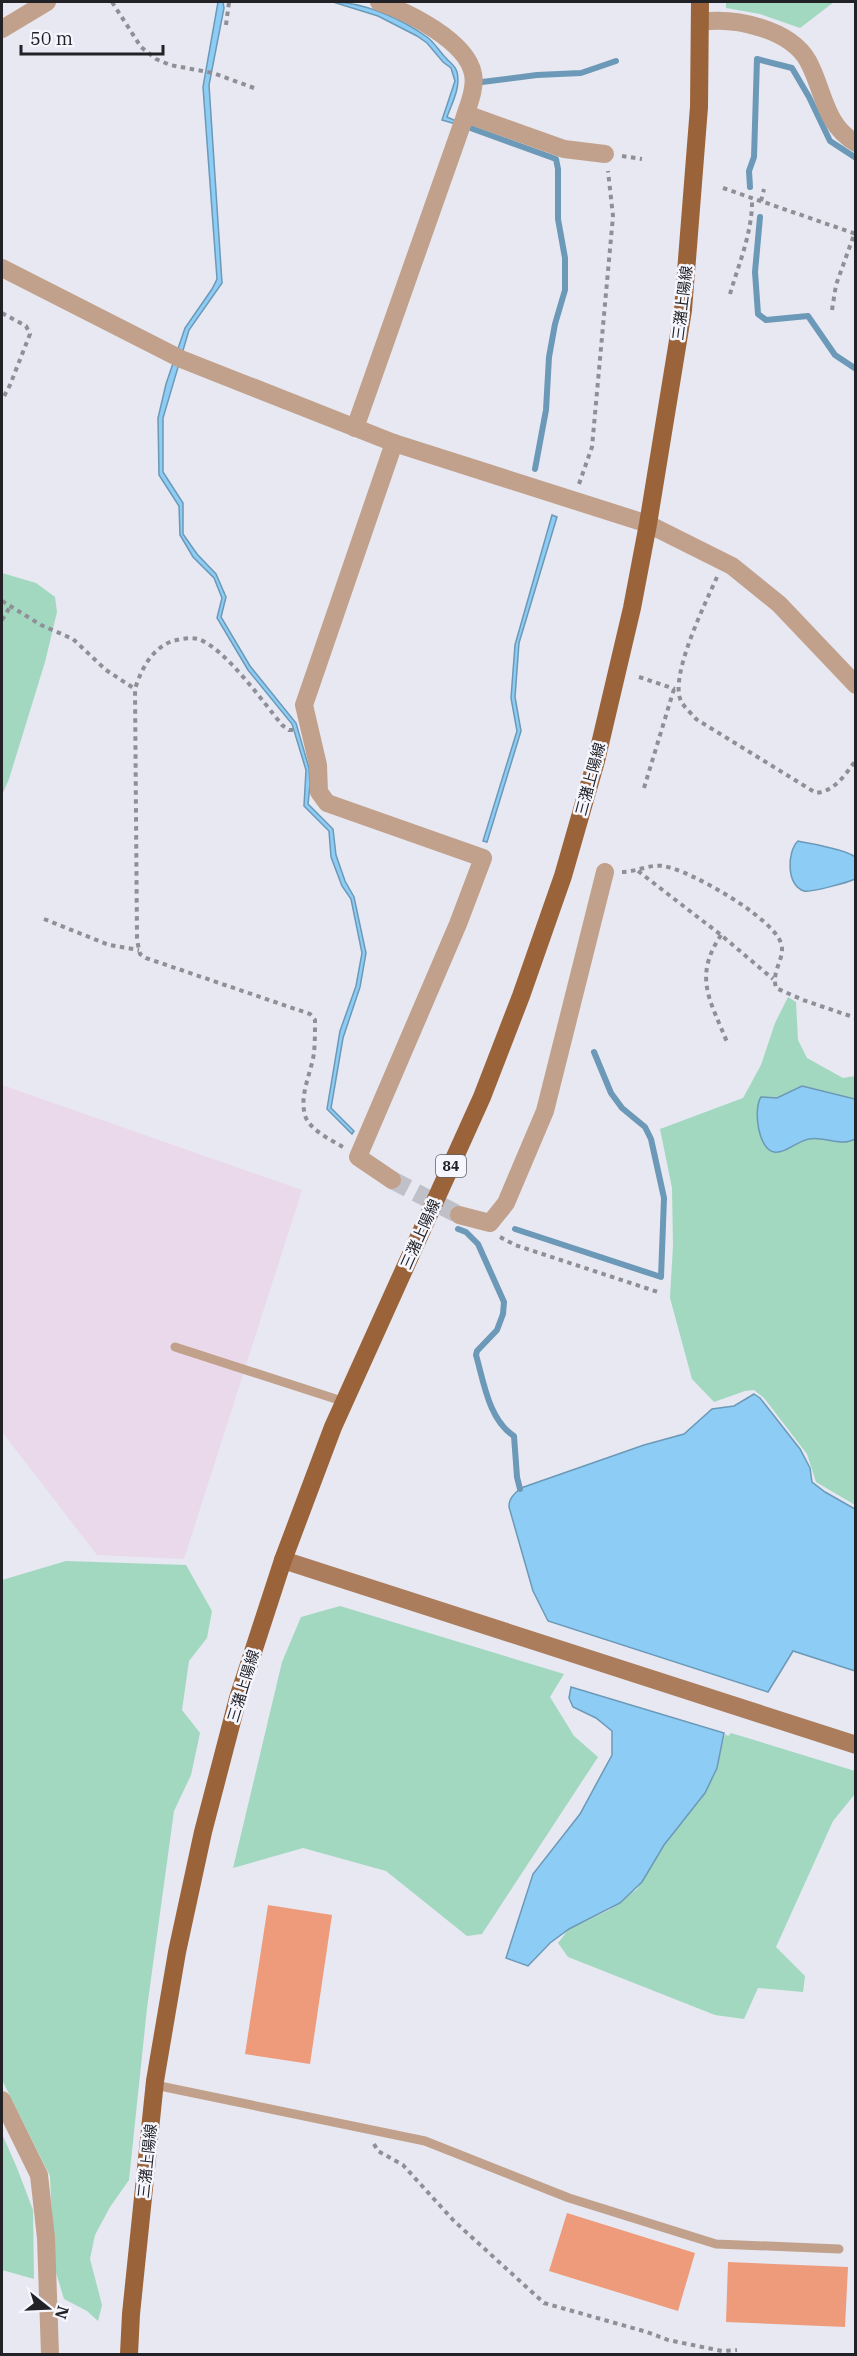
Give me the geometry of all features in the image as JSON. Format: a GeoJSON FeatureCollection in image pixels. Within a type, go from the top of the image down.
{"type":"FeatureCollection","features":[{"type":"Feature","properties":{"kind":"main road","name":"三潴上陽線"},"geometry":{"type":"LineString","coordinates":[[129,2355],[131,2314],[155,2085],[177,1952],[203,1832],[238,1698],[283,1560],[345,1401],[482,1097],[522,996],[563,876],[596,761],[632,608],[683,310],[699,107],[700,2]]}},
{"type":"Feature","properties":{"kind":"street"},"geometry":{"type":"LineString","coordinates":[[2,29],[47,2]]}},
{"type":"Feature","properties":{"kind":"street"},"geometry":{"type":"LineString","coordinates":[[355,428],[463,121],[472,93],[474,75],[468,60],[440,32],[402,10],[379,2]]}},
{"type":"Feature","properties":{"kind":"street"},"geometry":{"type":"LineString","coordinates":[[701,22],[717,20],[748,23],[789,40],[807,60],[833,122],[844,136],[855,143]]}},
{"type":"Feature","properties":{"kind":"street"},"geometry":{"type":"LineString","coordinates":[[463,121],[564,149],[605,154]]}},
{"type":"Feature","properties":{"kind":"street"},"geometry":{"type":"LineString","coordinates":[[2,268],[177,357],[394,444],[572,502],[648,524],[732,566],[779,604],[855,685]]}},
{"type":"Feature","properties":{"kind":"street"},"geometry":{"type":"LineString","coordinates":[[392,1180],[358,1157],[458,924],[483,858],[327,802],[319,792],[318,765],[304,705],[394,444]]}},
{"type":"Feature","properties":{"kind":"street"},"geometry":{"type":"LineString","coordinates":[[459,1215],[490,1223],[506,1203],[544,1111],[605,872]]}},
{"type":"Feature","properties":{"kind":"street"},"geometry":{"type":"LineString","coordinates":[[283,1560],[855,1745]]}},
{"type":"Feature","properties":{"kind":"street"},"geometry":{"type":"LineString","coordinates":[[2,2100],[39,2175],[46,2238],[50,2355]]}},
{"type":"Feature","properties":{"kind":"lane"},"geometry":{"type":"LineString","coordinates":[[175,1347],[345,1401]]}},
{"type":"Feature","properties":{"kind":"lane"},"geometry":{"type":"LineString","coordinates":[[155,2085],[362,2126],[425,2141],[569,2198],[716,2244],[839,2249]]}},
{"type":"Feature","properties":{"kind":"path"},"geometry":{"type":"LineString","coordinates":[[112,2],[141,47],[156,59],[170,65],[213,73],[254,88]]}},
{"type":"Feature","properties":{"kind":"path"},"geometry":{"type":"LineString","coordinates":[[226,25],[230,2]]}},
{"type":"Feature","properties":{"kind":"path"},"geometry":{"type":"LineString","coordinates":[[572,502],[592,447],[614,216],[605,154]]}},
{"type":"Feature","properties":{"kind":"path"},"geometry":{"type":"LineString","coordinates":[[723,188],[855,233],[836,285],[832,310]]}},
{"type":"Feature","properties":{"kind":"path"},"geometry":{"type":"LineString","coordinates":[[761,201],[764,189]]}},
{"type":"Feature","properties":{"kind":"path"},"geometry":{"type":"LineString","coordinates":[[730,294],[750,225],[752,198]]}},
{"type":"Feature","properties":{"kind":"path"},"geometry":{"type":"LineString","coordinates":[[2,313],[26,326],[30,334],[2,400]]}},
{"type":"Feature","properties":{"kind":"path"},"geometry":{"type":"LineString","coordinates":[[645,788],[681,669],[700,615],[724,562]]}},
{"type":"Feature","properties":{"kind":"path"},"geometry":{"type":"LineString","coordinates":[[2,601],[41,625],[73,639],[106,670],[135,689]]}},
{"type":"Feature","properties":{"kind":"path"},"geometry":{"type":"LineString","coordinates":[[2,620],[10,607]]}},
{"type":"Feature","properties":{"kind":"path"},"geometry":{"type":"LineString","coordinates":[[289,730],[282,725],[242,676],[212,647],[197,639],[178,639],[164,645],[150,657],[141,671],[135,689],[137,940],[140,954],[146,958],[310,1014],[315,1020],[314,1052],[304,1092],[307,1120],[322,1134],[358,1157]]}},
{"type":"Feature","properties":{"kind":"path"},"geometry":{"type":"LineString","coordinates":[[639,677],[676,689],[681,701],[696,719],[816,793],[827,792],[842,778],[855,760]]}},
{"type":"Feature","properties":{"kind":"path"},"geometry":{"type":"LineString","coordinates":[[773,979],[781,958],[782,944],[768,925],[727,895],[678,870],[662,865],[637,870],[721,935],[773,979],[776,988],[833,1012],[855,1018]]}},
{"type":"Feature","properties":{"kind":"path"},"geometry":{"type":"LineString","coordinates":[[44,919],[109,945],[140,950]]}},
{"type":"Feature","properties":{"kind":"path"},"geometry":{"type":"LineString","coordinates":[[721,935],[710,951],[705,970],[709,998],[727,1042]]}},
{"type":"Feature","properties":{"kind":"path"},"geometry":{"type":"LineString","coordinates":[[490,1223],[499,1237],[515,1245],[661,1293]]}},
{"type":"Feature","properties":{"kind":"path"},"geometry":{"type":"LineString","coordinates":[[362,2126],[378,2151],[403,2165],[454,2221],[544,2303],[668,2340],[722,2351],[737,2350]]}},
{"type":"Feature","properties":{"kind":"shaded area"},"geometry":{"type":"Polygon","coordinates":[[[2,1085],[302,1190],[184,1559],[97,1555],[2,1432],[2,1085]]]}},
{"type":"Feature","properties":{"kind":"green space"},"geometry":{"type":"Polygon","coordinates":[[[726,2],[834,2],[800,28],[760,14],[726,8],[726,2]]]}},
{"type":"Feature","properties":{"kind":"green space"},"geometry":{"type":"Polygon","coordinates":[[[2,573],[36,583],[55,597],[57,612],[45,662],[2,795],[2,573]]]}},
{"type":"Feature","properties":{"kind":"green space"},"geometry":{"type":"Polygon","coordinates":[[[788,997],[796,1002],[798,1040],[807,1058],[843,1078],[855,1076],[855,1505],[816,1482],[807,1454],[764,1398],[754,1390],[714,1402],[692,1379],[670,1298],[673,1245],[672,1188],[660,1129],[743,1098],[761,1065],[775,1023],[788,997]]]}},
{"type":"Feature","properties":{"kind":"green space"},"geometry":{"type":"Polygon","coordinates":[[[66,1561],[186,1565],[212,1611],[207,1638],[189,1661],[182,1710],[200,1733],[191,1775],[174,1811],[147,2008],[129,2180],[110,2207],[95,2235],[90,2259],[102,2305],[98,2321],[87,2311],[64,2299],[54,2266],[50,2176],[2,2080],[2,1580],[66,1561]]]}},
{"type":"Feature","properties":{"kind":"green space"},"geometry":{"type":"Polygon","coordinates":[[[340,1606],[564,1674],[550,1697],[574,1736],[598,1757],[482,1934],[467,1936],[386,1871],[303,1848],[233,1868],[282,1662],[301,1617],[340,1606]]]}},
{"type":"Feature","properties":{"kind":"green space"},"geometry":{"type":"Polygon","coordinates":[[[731,1733],[855,1771],[855,1794],[833,1821],[776,1947],[805,1976],[803,1992],[758,1988],[744,2019],[715,2015],[568,1957],[558,1943],[568,1930],[609,1910],[637,1889],[665,1844],[702,1798],[716,1770],[725,1734],[728,1736],[731,1733]]]}},
{"type":"Feature","properties":{"kind":"green space"},"geometry":{"type":"Polygon","coordinates":[[[2,2134],[33,2210],[34,2279],[2,2270],[2,2134]]]}},
{"type":"Feature","properties":{"kind":"water"},"geometry":{"type":"Polygon","coordinates":[[[218,2],[223,2],[224,8],[209,85],[222,283],[189,330],[163,418],[163,472],[183,503],[183,534],[197,554],[216,574],[226,597],[221,617],[250,666],[296,723],[309,768],[308,804],[333,829],[336,855],[345,881],[354,897],[366,953],[360,987],[343,1038],[331,1108],[354,1131],[352,1134],[327,1109],[340,1031],[356,986],[362,953],[351,899],[342,886],[331,857],[329,831],[304,806],[306,770],[292,724],[248,670],[217,618],[222,598],[214,578],[193,557],[180,535],[179,506],[159,475],[158,418],[166,384],[185,328],[217,279],[203,87],[218,2]]]}},
{"type":"Feature","properties":{"kind":"water"},"geometry":{"type":"Polygon","coordinates":[[[333,2],[370,8],[406,24],[430,39],[457,72],[457,89],[447,117],[466,127],[442,120],[455,81],[451,68],[427,43],[378,16],[333,2]]]}},
{"type":"Feature","properties":{"kind":"water"},"geometry":{"type":"Polygon","coordinates":[[[552,515],[557,517],[519,643],[515,697],[521,731],[487,842],[483,841],[517,731],[511,698],[515,645],[552,515]]]}},
{"type":"Feature","properties":{"kind":"water"},"geometry":{"type":"Polygon","coordinates":[[[798,841],[836,849],[855,857],[855,879],[814,890],[804,891],[798,888],[791,876],[790,860],[798,841]]]}},
{"type":"Feature","properties":{"kind":"water"},"geometry":{"type":"Polygon","coordinates":[[[802,1086],[855,1099],[855,1139],[838,1142],[809,1139],[778,1152],[774,1152],[764,1144],[757,1119],[761,1097],[777,1098],[802,1086]]]}},
{"type":"Feature","properties":{"kind":"water"},"geometry":{"type":"Polygon","coordinates":[[[754,1394],[760,1398],[800,1449],[810,1468],[812,1482],[855,1509],[855,1671],[793,1651],[768,1692],[548,1621],[533,1591],[509,1507],[514,1494],[521,1488],[644,1445],[684,1434],[712,1409],[734,1406],[754,1394]]]}},
{"type":"Feature","properties":{"kind":"water"},"geometry":{"type":"Polygon","coordinates":[[[571,1687],[724,1733],[717,1768],[705,1793],[664,1845],[642,1882],[620,1903],[569,1929],[550,1943],[528,1966],[506,1958],[533,1874],[580,1814],[612,1755],[612,1731],[596,1718],[573,1707],[569,1698],[571,1687]]]}},
{"type":"Feature","properties":{"kind":"building"},"geometry":{"type":"Polygon","coordinates":[[[268,1905],[332,1915],[310,2064],[245,2054],[268,1905]]]}},
{"type":"Feature","properties":{"kind":"building"},"geometry":{"type":"Polygon","coordinates":[[[567,2213],[695,2253],[678,2311],[549,2271],[567,2213]]]}},
{"type":"Feature","properties":{"kind":"building"},"geometry":{"type":"Polygon","coordinates":[[[728,2262],[848,2267],[845,2327],[726,2322],[728,2262]]]}},
{"type":"Feature","properties":{"kind":"waterway"},"geometry":{"type":"LineString","coordinates":[[750,187],[749,171],[754,157],[757,59],[792,68],[830,141],[856,158]]}},
{"type":"Feature","properties":{"kind":"waterway"},"geometry":{"type":"LineString","coordinates":[[482,82],[537,75],[581,73],[616,61]]}},
{"type":"Feature","properties":{"kind":"waterway"},"geometry":{"type":"LineString","coordinates":[[465,126],[556,159],[558,219],[565,258],[565,290],[555,324],[549,357],[546,410],[535,469]]}},
{"type":"Feature","properties":{"kind":"waterway"},"geometry":{"type":"LineString","coordinates":[[760,217],[755,272],[758,314],[766,320],[808,316],[835,355],[856,369]]}},
{"type":"Feature","properties":{"kind":"waterway"},"geometry":{"type":"LineString","coordinates":[[515,1229],[661,1277],[664,1198],[651,1139],[645,1127],[622,1108],[611,1093],[594,1052]]}},
{"type":"Feature","properties":{"kind":"waterway"},"geometry":{"type":"LineString","coordinates":[[458,1229],[466,1232],[478,1244],[504,1302],[503,1314],[497,1330],[477,1351],[476,1355],[493,1411],[499,1421],[514,1436],[520,1489]]}},
{"type":"Feature","properties":{"kind":"tunnel"},"geometry":{"type":"LineString","coordinates":[[392,1180],[459,1215]]}}]}
